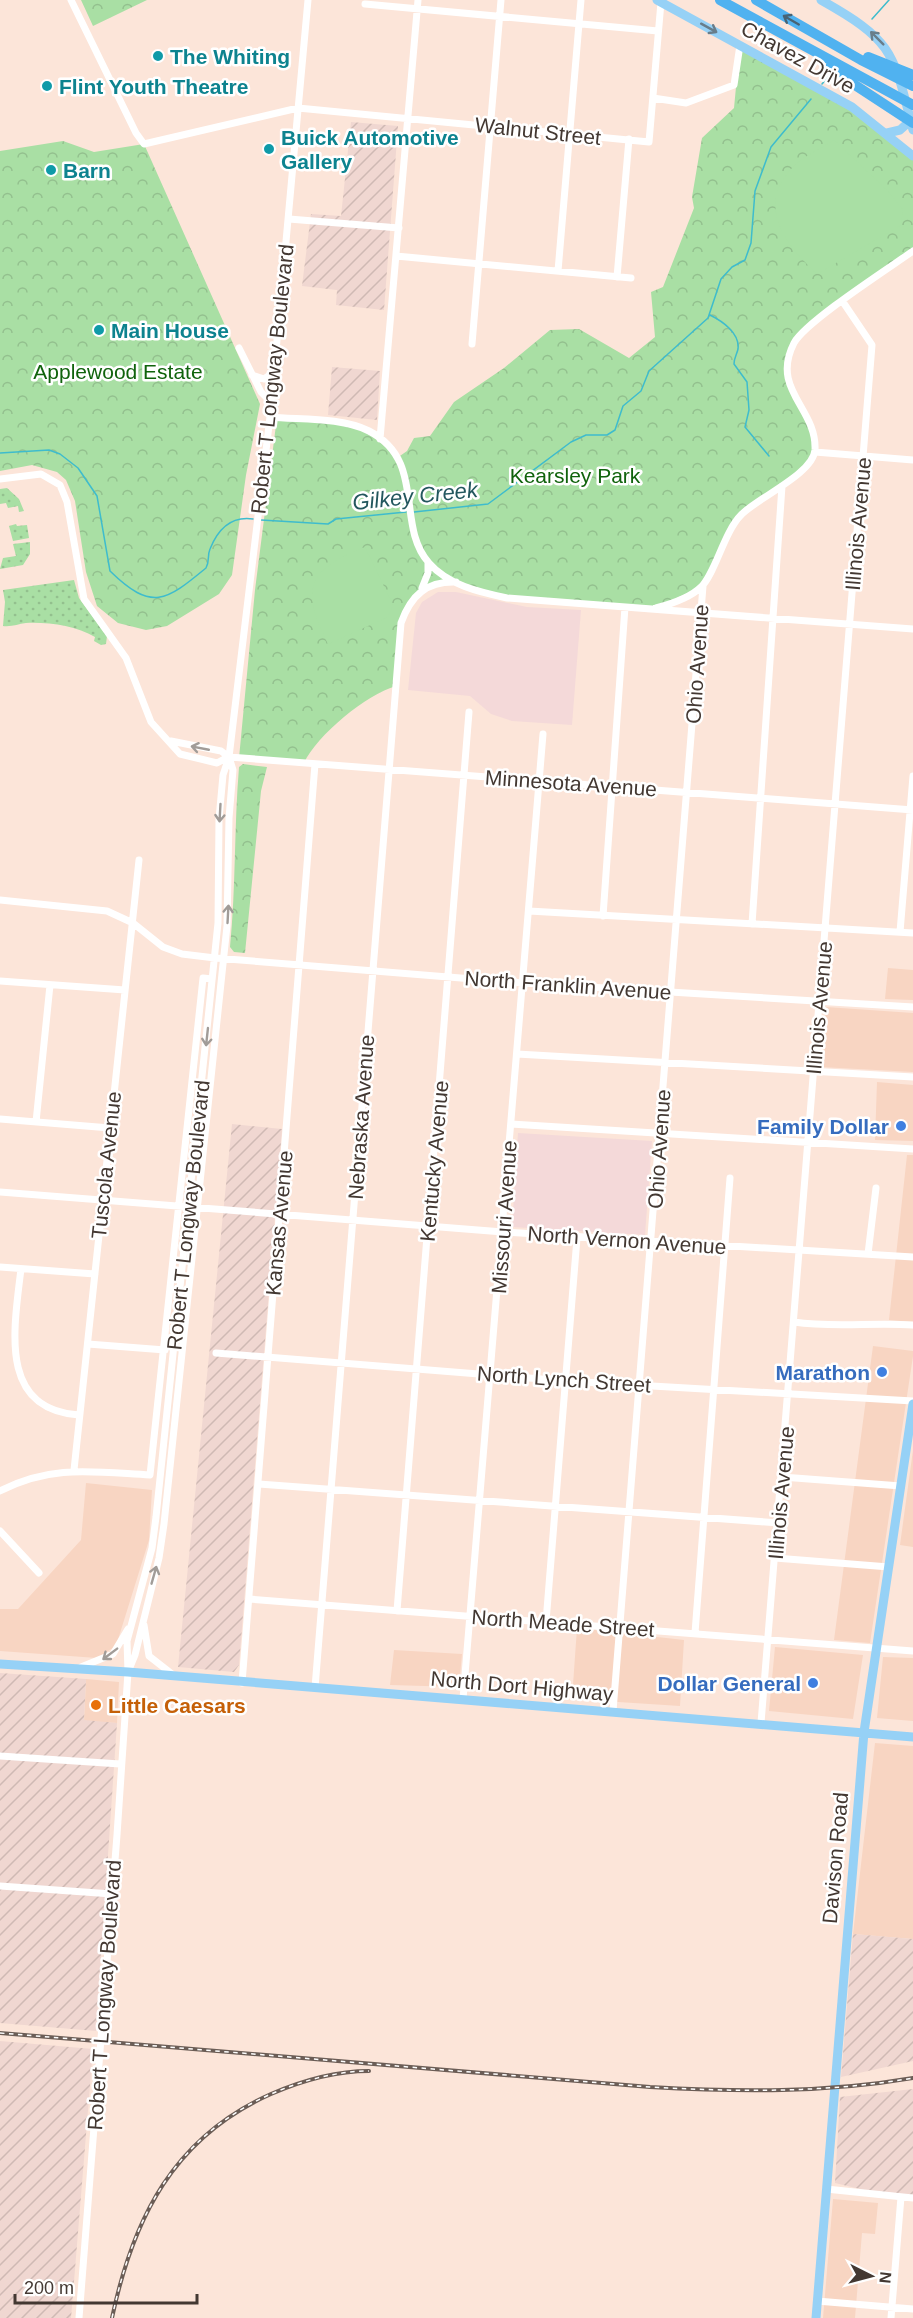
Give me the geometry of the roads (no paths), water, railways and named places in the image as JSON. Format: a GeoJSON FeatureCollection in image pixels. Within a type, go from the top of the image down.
{"type":"FeatureCollection","features":[{"type":"Feature","properties":{"kind":"highway"},"geometry":{"type":"LineString","coordinates":[[720,0],[913,105]]}},
{"type":"Feature","properties":{"kind":"highway"},"geometry":{"type":"LineString","coordinates":[[756,0],[883,72],[913,86]]}},
{"type":"Feature","properties":{"kind":"highway"},"geometry":{"type":"LineString","coordinates":[[777,32],[912,124]]}},
{"type":"Feature","properties":{"kind":"highway"},"geometry":{"type":"LineString","coordinates":[[826,40],[913,75]]}},
{"type":"Feature","properties":{"kind":"main road"},"geometry":{"type":"LineString","coordinates":[[821,0],[865,26],[888,50],[902,82],[912,124],[887,133]]}},
{"type":"Feature","properties":{"kind":"main road","name":"Chavez Drive"},"geometry":{"type":"LineString","coordinates":[[659,1],[852,107],[913,156]]}},
{"type":"Feature","properties":{"kind":"main road","name":"Davison Road"},"geometry":{"type":"LineString","coordinates":[[816,2318],[864,1732],[901,1486],[909,1455],[913,1402]]}},
{"type":"Feature","properties":{"kind":"main road","name":"North Dort Highway"},"geometry":{"type":"LineString","coordinates":[[0,1664],[128,1672],[913,1737]]}},
{"type":"Feature","properties":{"kind":"street","name":"Walnut Street"},"geometry":{"type":"LineString","coordinates":[[71,0],[136,134],[144,144],[298,108],[649,142],[653,98]]}},
{"type":"Feature","properties":{"kind":"street","name":"Robert T Longway Boulevard"},"geometry":{"type":"LineString","coordinates":[[128,1672],[135,1655],[159,1558],[165,1507],[215,958],[219,900],[219,811],[223,768],[229,757],[270,417],[308,0]]}},
{"type":"Feature","properties":{"kind":"street"},"geometry":{"type":"LineString","coordinates":[[472,344],[501,0]]}},
{"type":"Feature","properties":{"kind":"street"},"geometry":{"type":"LineString","coordinates":[[558,271],[581,0]]}},
{"type":"Feature","properties":{"kind":"street"},"geometry":{"type":"LineString","coordinates":[[659,1],[653,98],[686,103],[734,85],[740,45]]}},
{"type":"Feature","properties":{"kind":"street"},"geometry":{"type":"LineString","coordinates":[[365,3],[418,4],[500,16],[658,31]]}},
{"type":"Feature","properties":{"kind":"street"},"geometry":{"type":"LineString","coordinates":[[380,439],[418,4]]}},
{"type":"Feature","properties":{"kind":"street"},"geometry":{"type":"LineString","coordinates":[[617,277],[629,140]]}},
{"type":"Feature","properties":{"kind":"street"},"geometry":{"type":"LineString","coordinates":[[289,219],[399,228]]}},
{"type":"Feature","properties":{"kind":"street"},"geometry":{"type":"LineString","coordinates":[[653,609],[687,597],[703,586],[740,516],[782,486],[810,462],[815,452],[810,424],[792,396],[789,384],[788,363],[794,344],[801,333],[913,251]]}},
{"type":"Feature","properties":{"kind":"street"},"geometry":{"type":"LineString","coordinates":[[396,256],[632,278]]}},
{"type":"Feature","properties":{"kind":"street","name":"Illinois Avenue"},"geometry":{"type":"LineString","coordinates":[[761,1723],[801,1250],[872,345],[843,302]]}},
{"type":"Feature","properties":{"kind":"street"},"geometry":{"type":"LineString","coordinates":[[239,348],[261,392],[271,402]]}},
{"type":"Feature","properties":{"kind":"street"},"geometry":{"type":"LineString","coordinates":[[252,375],[264,379],[269,378],[274,371]]}},
{"type":"Feature","properties":{"kind":"street"},"geometry":{"type":"LineString","coordinates":[[270,417],[357,426],[380,439],[397,458],[406,480],[419,548],[428,562],[456,582]]}},
{"type":"Feature","properties":{"kind":"street"},"geometry":{"type":"LineString","coordinates":[[815,452],[913,460]]}},
{"type":"Feature","properties":{"kind":"street"},"geometry":{"type":"LineString","coordinates":[[0,479],[42,474],[56,481],[63,490],[84,599],[126,658],[151,722],[171,741],[175,750],[192,758],[217,763],[229,757],[221,751],[171,741]]}},
{"type":"Feature","properties":{"kind":"street"},"geometry":{"type":"LineString","coordinates":[[752,924],[782,486]]}},
{"type":"Feature","properties":{"kind":"street","name":"Nebraska Avenue"},"geometry":{"type":"LineString","coordinates":[[315,1688],[401,622],[405,610],[425,583],[428,562]]}},
{"type":"Feature","properties":{"kind":"street"},"geometry":{"type":"LineString","coordinates":[[420,591],[439,582],[456,582],[507,598],[913,629]]}},
{"type":"Feature","properties":{"kind":"street","name":"Ohio Avenue"},"geometry":{"type":"LineString","coordinates":[[612,1711],[652,1242],[703,586]]}},
{"type":"Feature","properties":{"kind":"street"},"geometry":{"type":"LineString","coordinates":[[603,916],[626,607]]}},
{"type":"Feature","properties":{"kind":"street","name":"Kentucky Avenue"},"geometry":{"type":"LineString","coordinates":[[397,1611],[469,712]]}},
{"type":"Feature","properties":{"kind":"street","name":"Missouri Avenue"},"geometry":{"type":"LineString","coordinates":[[463,1699],[472,1617],[543,734]]}},
{"type":"Feature","properties":{"kind":"street","name":"Robert T Longway Boulevard"},"geometry":{"type":"LineString","coordinates":[[79,2318],[128,1672],[126,1652],[131,1624],[152,1548],[157,1513],[224,959],[233,770],[229,757]]}},
{"type":"Feature","properties":{"kind":"street","name":"Minnesota Avenue"},"geometry":{"type":"LineString","coordinates":[[229,757],[912,809]]}},
{"type":"Feature","properties":{"kind":"street","name":"Kansas Avenue"},"geometry":{"type":"LineString","coordinates":[[242,1683],[315,764]]}},
{"type":"Feature","properties":{"kind":"street"},"geometry":{"type":"LineString","coordinates":[[900,932],[913,776]]}},
{"type":"Feature","properties":{"kind":"street","name":"Tuscola Avenue"},"geometry":{"type":"LineString","coordinates":[[74,1470],[139,860]]}},
{"type":"Feature","properties":{"kind":"street","name":"North Franklin Avenue"},"geometry":{"type":"LineString","coordinates":[[0,900],[107,910],[133,923],[163,947],[182,954],[215,958],[523,983],[913,1007]]}},
{"type":"Feature","properties":{"kind":"street"},"geometry":{"type":"LineString","coordinates":[[529,911],[913,933]]}},
{"type":"Feature","properties":{"kind":"street"},"geometry":{"type":"LineString","coordinates":[[0,1491],[20,1480],[45,1473],[74,1470],[150,1475],[203,978],[212,979]]}},
{"type":"Feature","properties":{"kind":"street"},"geometry":{"type":"LineString","coordinates":[[0,981],[125,990]]}},
{"type":"Feature","properties":{"kind":"street"},"geometry":{"type":"LineString","coordinates":[[36,1122],[50,985]]}},
{"type":"Feature","properties":{"kind":"street"},"geometry":{"type":"LineString","coordinates":[[517,1054],[913,1077]]}},
{"type":"Feature","properties":{"kind":"street"},"geometry":{"type":"LineString","coordinates":[[0,1119],[110,1128]]}},
{"type":"Feature","properties":{"kind":"street"},"geometry":{"type":"LineString","coordinates":[[511,1124],[913,1149]]}},
{"type":"Feature","properties":{"kind":"street"},"geometry":{"type":"LineString","coordinates":[[695,1633],[730,1178]]}},
{"type":"Feature","properties":{"kind":"street"},"geometry":{"type":"LineString","coordinates":[[868,1254],[876,1188]]}},
{"type":"Feature","properties":{"kind":"street","name":"North Vernon Avenue"},"geometry":{"type":"LineString","coordinates":[[0,1192],[577,1238],[913,1257]]}},
{"type":"Feature","properties":{"kind":"street"},"geometry":{"type":"LineString","coordinates":[[546,1622],[577,1238]]}},
{"type":"Feature","properties":{"kind":"street"},"geometry":{"type":"LineString","coordinates":[[0,1267],[95,1274]]}},
{"type":"Feature","properties":{"kind":"street"},"geometry":{"type":"LineString","coordinates":[[21,1269],[11,1352],[12,1371],[17,1386],[32,1402],[49,1412],[79,1416]]}},
{"type":"Feature","properties":{"kind":"street"},"geometry":{"type":"LineString","coordinates":[[794,1322],[856,1326],[878,1322],[913,1325]]}},
{"type":"Feature","properties":{"kind":"street"},"geometry":{"type":"LineString","coordinates":[[88,1344],[165,1350]]}},
{"type":"Feature","properties":{"kind":"street","name":"North Lynch Street"},"geometry":{"type":"LineString","coordinates":[[216,1353],[566,1381],[913,1402]]}},
{"type":"Feature","properties":{"kind":"street"},"geometry":{"type":"LineString","coordinates":[[782,1476],[901,1486]]}},
{"type":"Feature","properties":{"kind":"street"},"geometry":{"type":"LineString","coordinates":[[259,1484],[779,1523]]}},
{"type":"Feature","properties":{"kind":"street"},"geometry":{"type":"LineString","coordinates":[[157,1513],[165,1507]]}},
{"type":"Feature","properties":{"kind":"street"},"geometry":{"type":"LineString","coordinates":[[0,1531],[39,1573]]}},
{"type":"Feature","properties":{"kind":"street"},"geometry":{"type":"LineString","coordinates":[[776,1558],[889,1567]]}},
{"type":"Feature","properties":{"kind":"street","name":"North Meade Street"},"geometry":{"type":"LineString","coordinates":[[249,1599],[913,1651]]}},
{"type":"Feature","properties":{"kind":"street"},"geometry":{"type":"LineString","coordinates":[[146,1605],[146,1650],[157,1665],[180,1677]]}},
{"type":"Feature","properties":{"kind":"street"},"geometry":{"type":"LineString","coordinates":[[76,1668],[113,1654],[131,1624]]}},
{"type":"Feature","properties":{"kind":"street"},"geometry":{"type":"LineString","coordinates":[[0,1756],[120,1764]]}},
{"type":"Feature","properties":{"kind":"street"},"geometry":{"type":"LineString","coordinates":[[0,1886],[112,1894]]}},
{"type":"Feature","properties":{"kind":"street"},"geometry":{"type":"LineString","coordinates":[[826,2189],[913,2198]]}},
{"type":"Feature","properties":{"kind":"street"},"geometry":{"type":"LineString","coordinates":[[891,2318],[901,2197]]}},
{"type":"Feature","properties":{"kind":"street"},"geometry":{"type":"LineString","coordinates":[[817,2301],[913,2309]]}},
{"type":"Feature","properties":{"kind":"waterway","name":"Gilkey Creek"},"geometry":{"type":"LineString","coordinates":[[872,19],[889,0]]}},
{"type":"Feature","properties":{"kind":"waterway","name":"Gilkey Creek"},"geometry":{"type":"LineString","coordinates":[[822,84],[829,76]]}},
{"type":"Feature","properties":{"kind":"waterway","name":"Gilkey Creek"},"geometry":{"type":"LineString","coordinates":[[414,512],[488,504],[571,442],[586,435],[607,435],[615,430],[623,406],[641,391],[649,371],[708,318],[721,279],[732,267],[745,260],[751,243],[755,191],[771,147],[811,99]]}},
{"type":"Feature","properties":{"kind":"waterway"},"geometry":{"type":"LineString","coordinates":[[710,315],[725,324],[736,338],[738,349],[734,364],[747,382],[749,410],[745,427],[769,456]]}},
{"type":"Feature","properties":{"kind":"waterway","name":"Gilkey Creek"},"geometry":{"type":"LineString","coordinates":[[0,453],[49,450],[60,454],[78,468],[97,496],[110,571],[125,584],[148,597],[159,597],[180,588],[206,568],[210,549],[217,535],[227,525],[239,520],[253,519]]}},
{"type":"Feature","properties":{"kind":"waterway","name":"Gilkey Creek"},"geometry":{"type":"LineString","coordinates":[[261,520],[328,524],[336,519],[406,512]]}},
{"type":"Feature","properties":{"kind":"railway"},"geometry":{"type":"LineString","coordinates":[[0,2033],[683,2089],[815,2089],[913,2078]]}},
{"type":"Feature","properties":{"kind":"railway"},"geometry":{"type":"LineString","coordinates":[[112,2318],[132,2247],[146,2215],[163,2185],[184,2157],[208,2133],[237,2112],[282,2089],[331,2075],[369,2071]]}},
{"type":"Feature","properties":{"kind":"place","name":"The Whiting"},"geometry":{"type":"Point","coordinates":[158,56]}},
{"type":"Feature","properties":{"kind":"place","name":"Flint Youth Theatre"},"geometry":{"type":"Point","coordinates":[47,86]}},
{"type":"Feature","properties":{"kind":"place","name":"Buick Automotive Gallery"},"geometry":{"type":"Point","coordinates":[269,149]}},
{"type":"Feature","properties":{"kind":"place","name":"Barn"},"geometry":{"type":"Point","coordinates":[51,170]}},
{"type":"Feature","properties":{"kind":"place","name":"Main House"},"geometry":{"type":"Point","coordinates":[99,330]}},
{"type":"Feature","properties":{"kind":"place","name":"Family Dollar"},"geometry":{"type":"Point","coordinates":[901,1126]}},
{"type":"Feature","properties":{"kind":"place","name":"Marathon"},"geometry":{"type":"Point","coordinates":[882,1372]}},
{"type":"Feature","properties":{"kind":"place","name":"Dollar General"},"geometry":{"type":"Point","coordinates":[813,1683]}},
{"type":"Feature","properties":{"kind":"place","name":"Little Caesars"},"geometry":{"type":"Point","coordinates":[96,1705]}},
{"type":"Feature","properties":{"kind":"park label","name":"Applewood Estate"},"geometry":{"type":"Point","coordinates":[118,371]}},
{"type":"Feature","properties":{"kind":"park label","name":"Kearsley Park"},"geometry":{"type":"Point","coordinates":[575,475]}}]}
